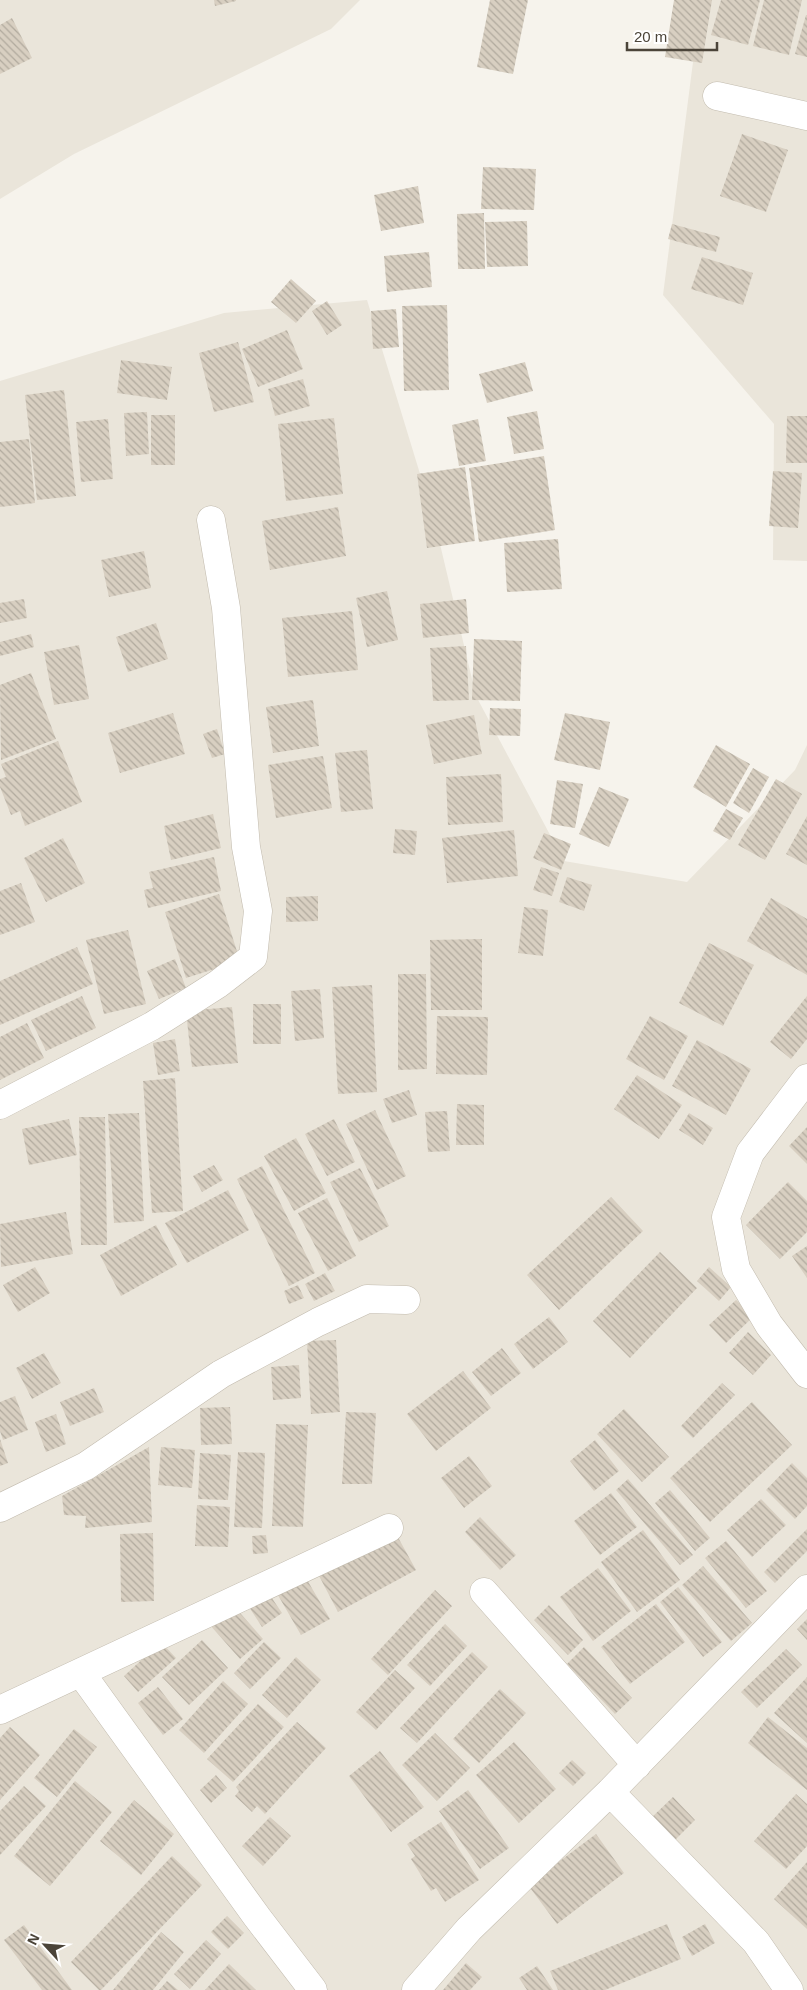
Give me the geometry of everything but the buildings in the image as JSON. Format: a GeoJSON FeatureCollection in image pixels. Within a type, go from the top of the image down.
{"type":"FeatureCollection","features":[{"type":"Feature","properties":{"kind":"street"},"geometry":{"type":"LineString","coordinates":[[717,96],[807,116]]}},
{"type":"Feature","properties":{"kind":"street"},"geometry":{"type":"LineString","coordinates":[[0,1105],[152,1026],[218,984],[253,956],[258,911],[246,847],[226,608],[211,520]]}},
{"type":"Feature","properties":{"kind":"street"},"geometry":{"type":"LineString","coordinates":[[807,1078],[750,1153],[726,1217],[736,1269],[769,1325],[807,1374]]}},
{"type":"Feature","properties":{"kind":"street"},"geometry":{"type":"LineString","coordinates":[[0,1508],[86,1466],[221,1374],[318,1322],[367,1299],[406,1300]]}},
{"type":"Feature","properties":{"kind":"street"},"geometry":{"type":"LineString","coordinates":[[0,1710],[389,1528]]}},
{"type":"Feature","properties":{"kind":"street"},"geometry":{"type":"LineString","coordinates":[[416,1990],[469,1929],[637,1765],[807,1589]]}},
{"type":"Feature","properties":{"kind":"street"},"geometry":{"type":"LineString","coordinates":[[484,1592],[637,1765]]}},
{"type":"Feature","properties":{"kind":"street"},"geometry":{"type":"LineString","coordinates":[[81,1673],[313,1990]]}},
{"type":"Feature","properties":{"kind":"street"},"geometry":{"type":"LineString","coordinates":[[610,1792],[756,1942],[789,1990]]}},
{"type":"Feature","properties":{"kind":"shaded area"},"geometry":{"type":"Polygon","coordinates":[[[0,0],[360,0],[331,29],[74,154],[0,199],[0,0]]]}},
{"type":"Feature","properties":{"kind":"shaded area"},"geometry":{"type":"Polygon","coordinates":[[[701,0],[807,0],[807,561],[773,560],[774,424],[663,295],[701,0]]]}},
{"type":"Feature","properties":{"kind":"shaded area"},"geometry":{"type":"Polygon","coordinates":[[[367,300],[435,523],[476,696],[564,861],[687,882],[795,770],[807,745],[807,1990],[0,1990],[0,381],[224,313],[367,300]]]}}]}
